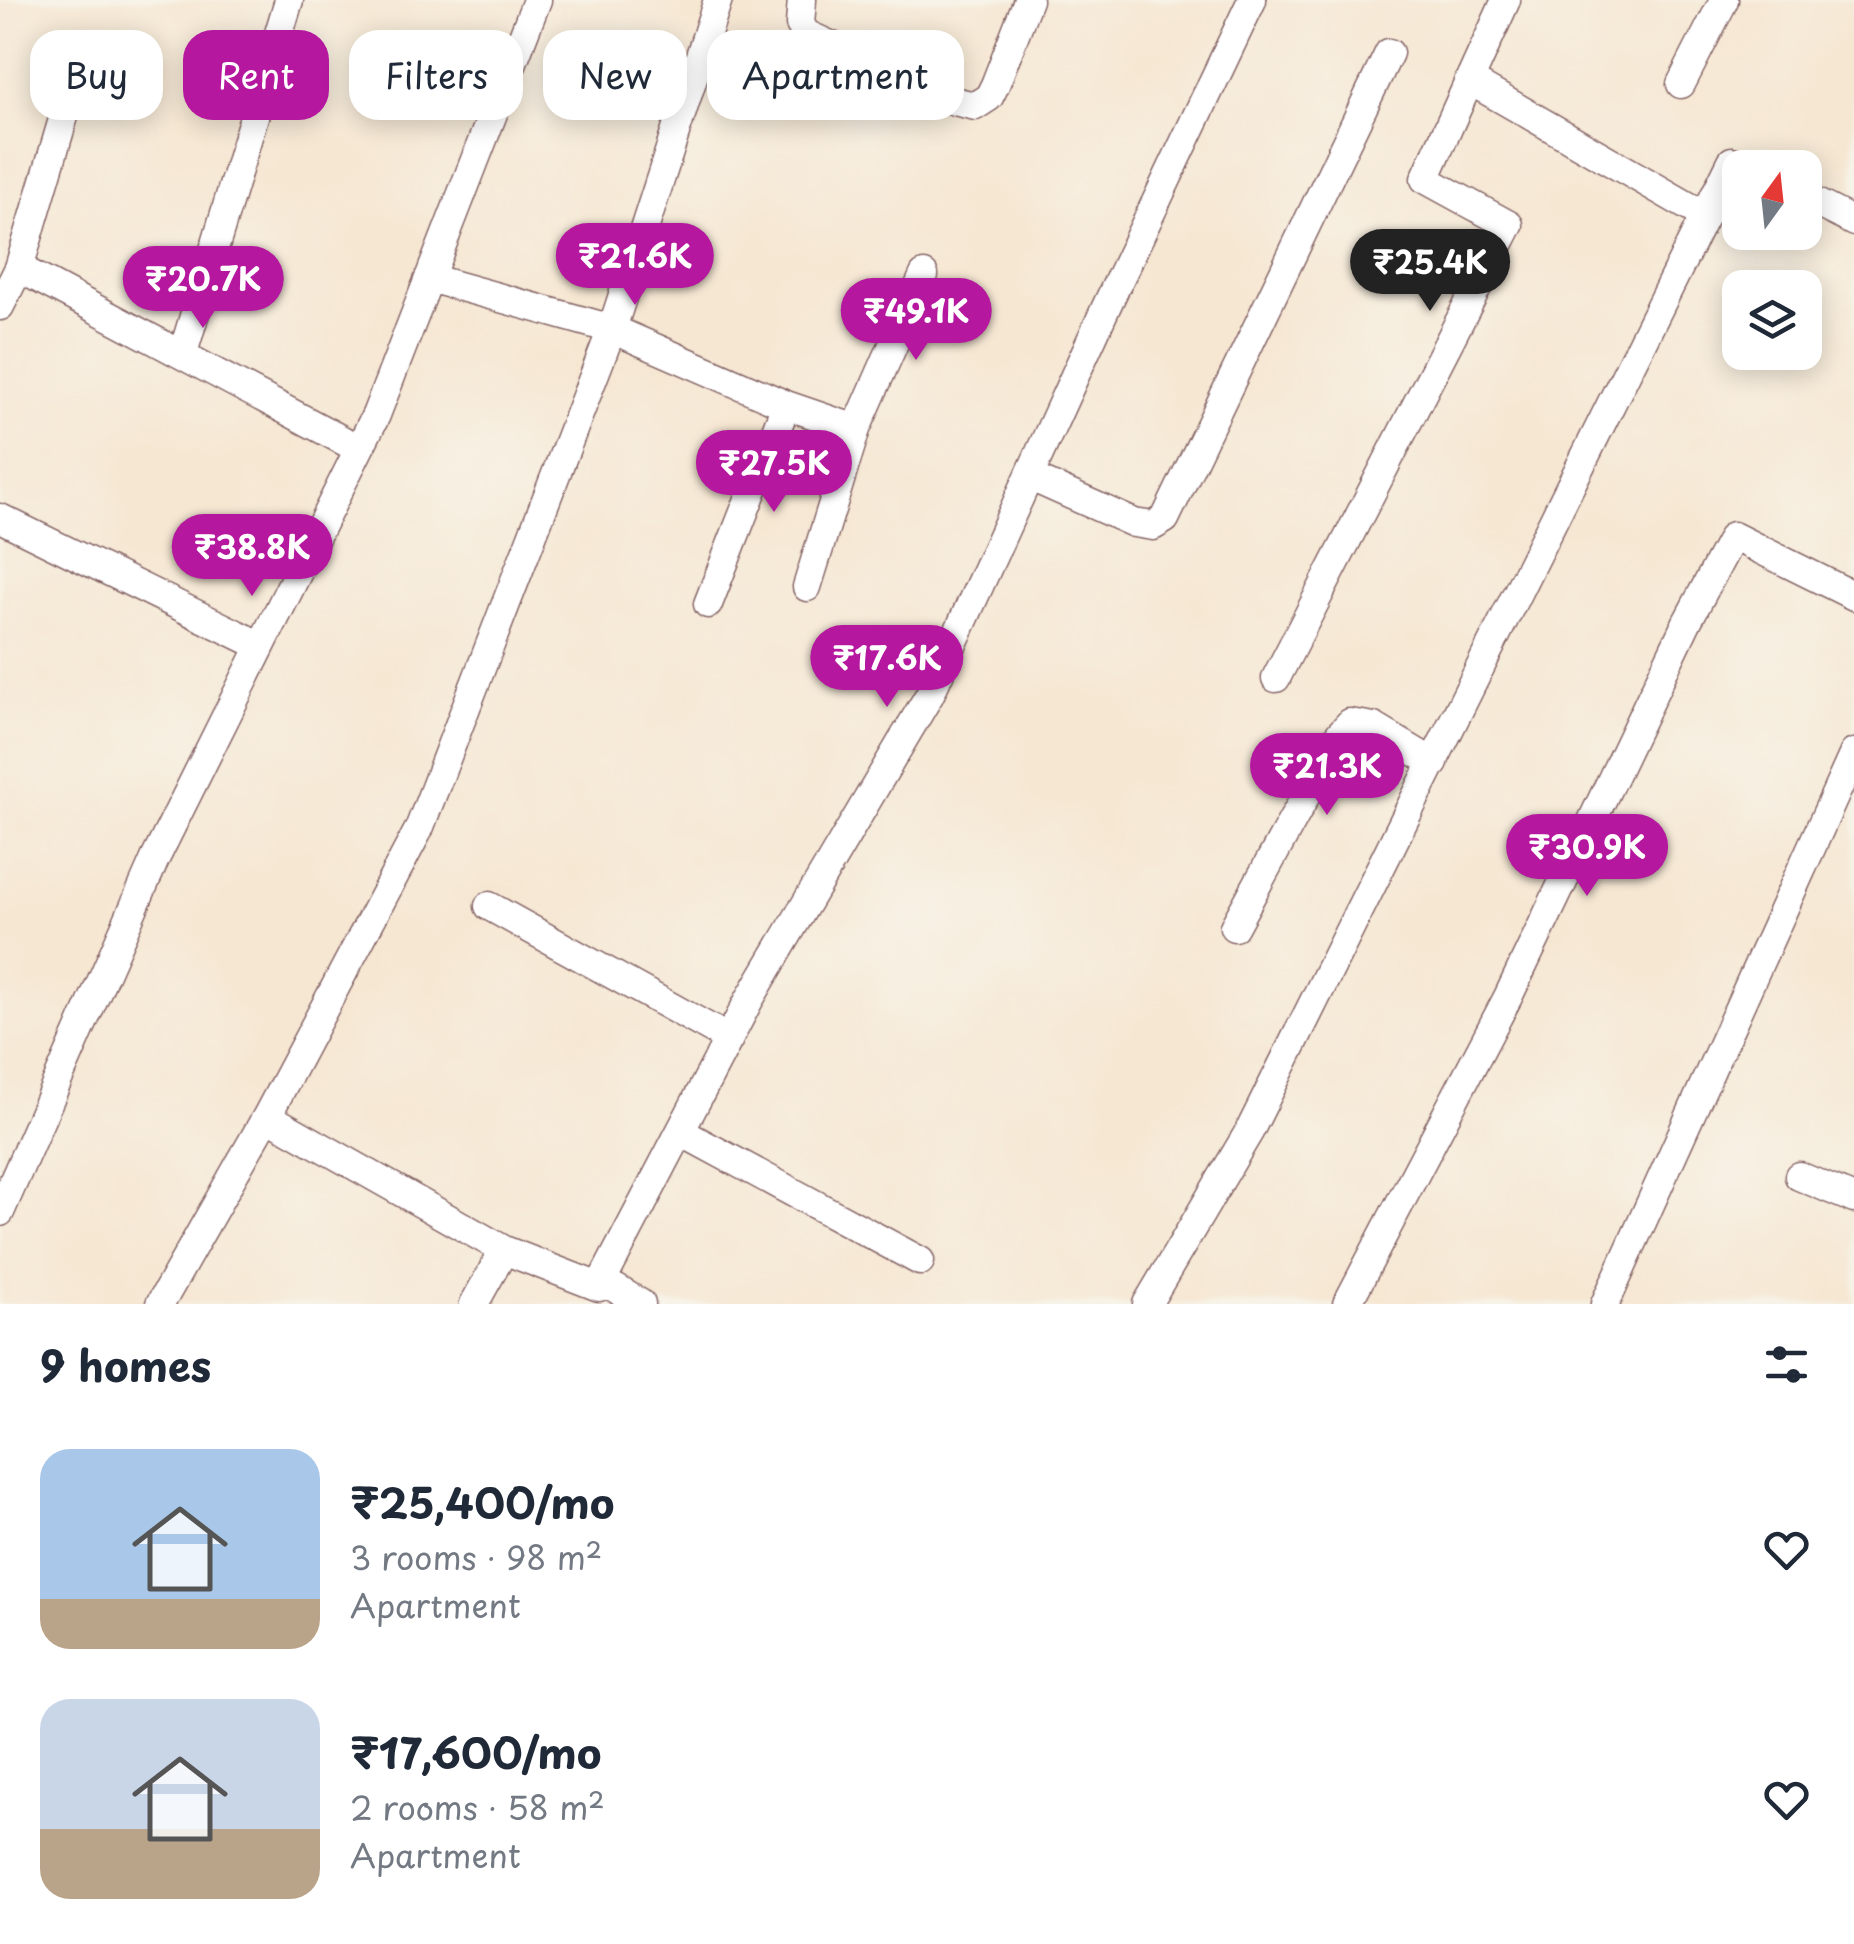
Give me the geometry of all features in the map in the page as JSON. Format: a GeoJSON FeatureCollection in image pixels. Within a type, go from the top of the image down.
{"type":"FeatureCollection","features":[{"type":"Feature","properties":{"kind":"street"},"geometry":{"type":"LineString","coordinates":[[183,353],[289,0]]}},
{"type":"Feature","properties":{"kind":"street"},"geometry":{"type":"LineString","coordinates":[[0,1212],[155,859],[359,449],[537,0]]}},
{"type":"Feature","properties":{"kind":"street"},"geometry":{"type":"LineString","coordinates":[[160,1304],[267,1116],[419,828],[612,329],[718,0]]}},
{"type":"Feature","properties":{"kind":"street"},"geometry":{"type":"LineString","coordinates":[[802,0],[800,24],[806,34],[954,101],[976,106],[989,97],[995,85],[1028,0]]}},
{"type":"Feature","properties":{"kind":"street"},"geometry":{"type":"LineString","coordinates":[[267,1116],[504,1250],[599,1287],[729,1039],[930,694],[1252,0]]}},
{"type":"Feature","properties":{"kind":"street"},"geometry":{"type":"LineString","coordinates":[[1276,678],[1508,225],[1425,179],[1506,0]]}},
{"type":"Feature","properties":{"kind":"street"},"geometry":{"type":"LineString","coordinates":[[1682,84],[1724,0]]}},
{"type":"Feature","properties":{"kind":"street"},"geometry":{"type":"LineString","coordinates":[[1031,477],[1134,522],[1153,526],[1165,519],[1389,53]]}},
{"type":"Feature","properties":{"kind":"street"},"geometry":{"type":"LineString","coordinates":[[1469,80],[1705,216]]}},
{"type":"Feature","properties":{"kind":"street"},"geometry":{"type":"LineString","coordinates":[[0,306],[18,268],[63,120]]}},
{"type":"Feature","properties":{"kind":"street"},"geometry":{"type":"LineString","coordinates":[[1147,1304],[1250,1130],[1722,181]]}},
{"type":"Feature","properties":{"kind":"street"},"geometry":{"type":"LineString","coordinates":[[1822,205],[1854,221]]}},
{"type":"Feature","properties":{"kind":"street"},"geometry":{"type":"LineString","coordinates":[[18,268],[359,449]]}},
{"type":"Feature","properties":{"kind":"street"},"geometry":{"type":"LineString","coordinates":[[806,587],[856,429],[924,275]]}},
{"type":"Feature","properties":{"kind":"street"},"geometry":{"type":"LineString","coordinates":[[429,278],[612,329],[786,405],[856,429]]}},
{"type":"Feature","properties":{"kind":"street"},"geometry":{"type":"LineString","coordinates":[[708,604],[786,405]]}},
{"type":"Feature","properties":{"kind":"street"},"geometry":{"type":"LineString","coordinates":[[0,518],[261,646]]}},
{"type":"Feature","properties":{"kind":"street"},"geometry":{"type":"LineString","coordinates":[[1347,1304],[1508,997],[1686,622],[1733,536],[1854,596]]}},
{"type":"Feature","properties":{"kind":"street"},"geometry":{"type":"LineString","coordinates":[[1234,927],[1339,735],[1350,723],[1374,727],[1434,763]]}},
{"type":"Feature","properties":{"kind":"street"},"geometry":{"type":"LineString","coordinates":[[1606,1304],[1854,753]]}},
{"type":"Feature","properties":{"kind":"street"},"geometry":{"type":"LineString","coordinates":[[488,906],[729,1039]]}},
{"type":"Feature","properties":{"kind":"street"},"geometry":{"type":"LineString","coordinates":[[680,1132],[920,1261]]}},
{"type":"Feature","properties":{"kind":"street"},"geometry":{"type":"LineString","coordinates":[[1799,1176],[1854,1200]]}},
{"type":"Feature","properties":{"kind":"street"},"geometry":{"type":"LineString","coordinates":[[474,1304],[504,1250]]}},
{"type":"Feature","properties":{"kind":"street"},"geometry":{"type":"LineString","coordinates":[[602,1280],[641,1304]]}}]}
